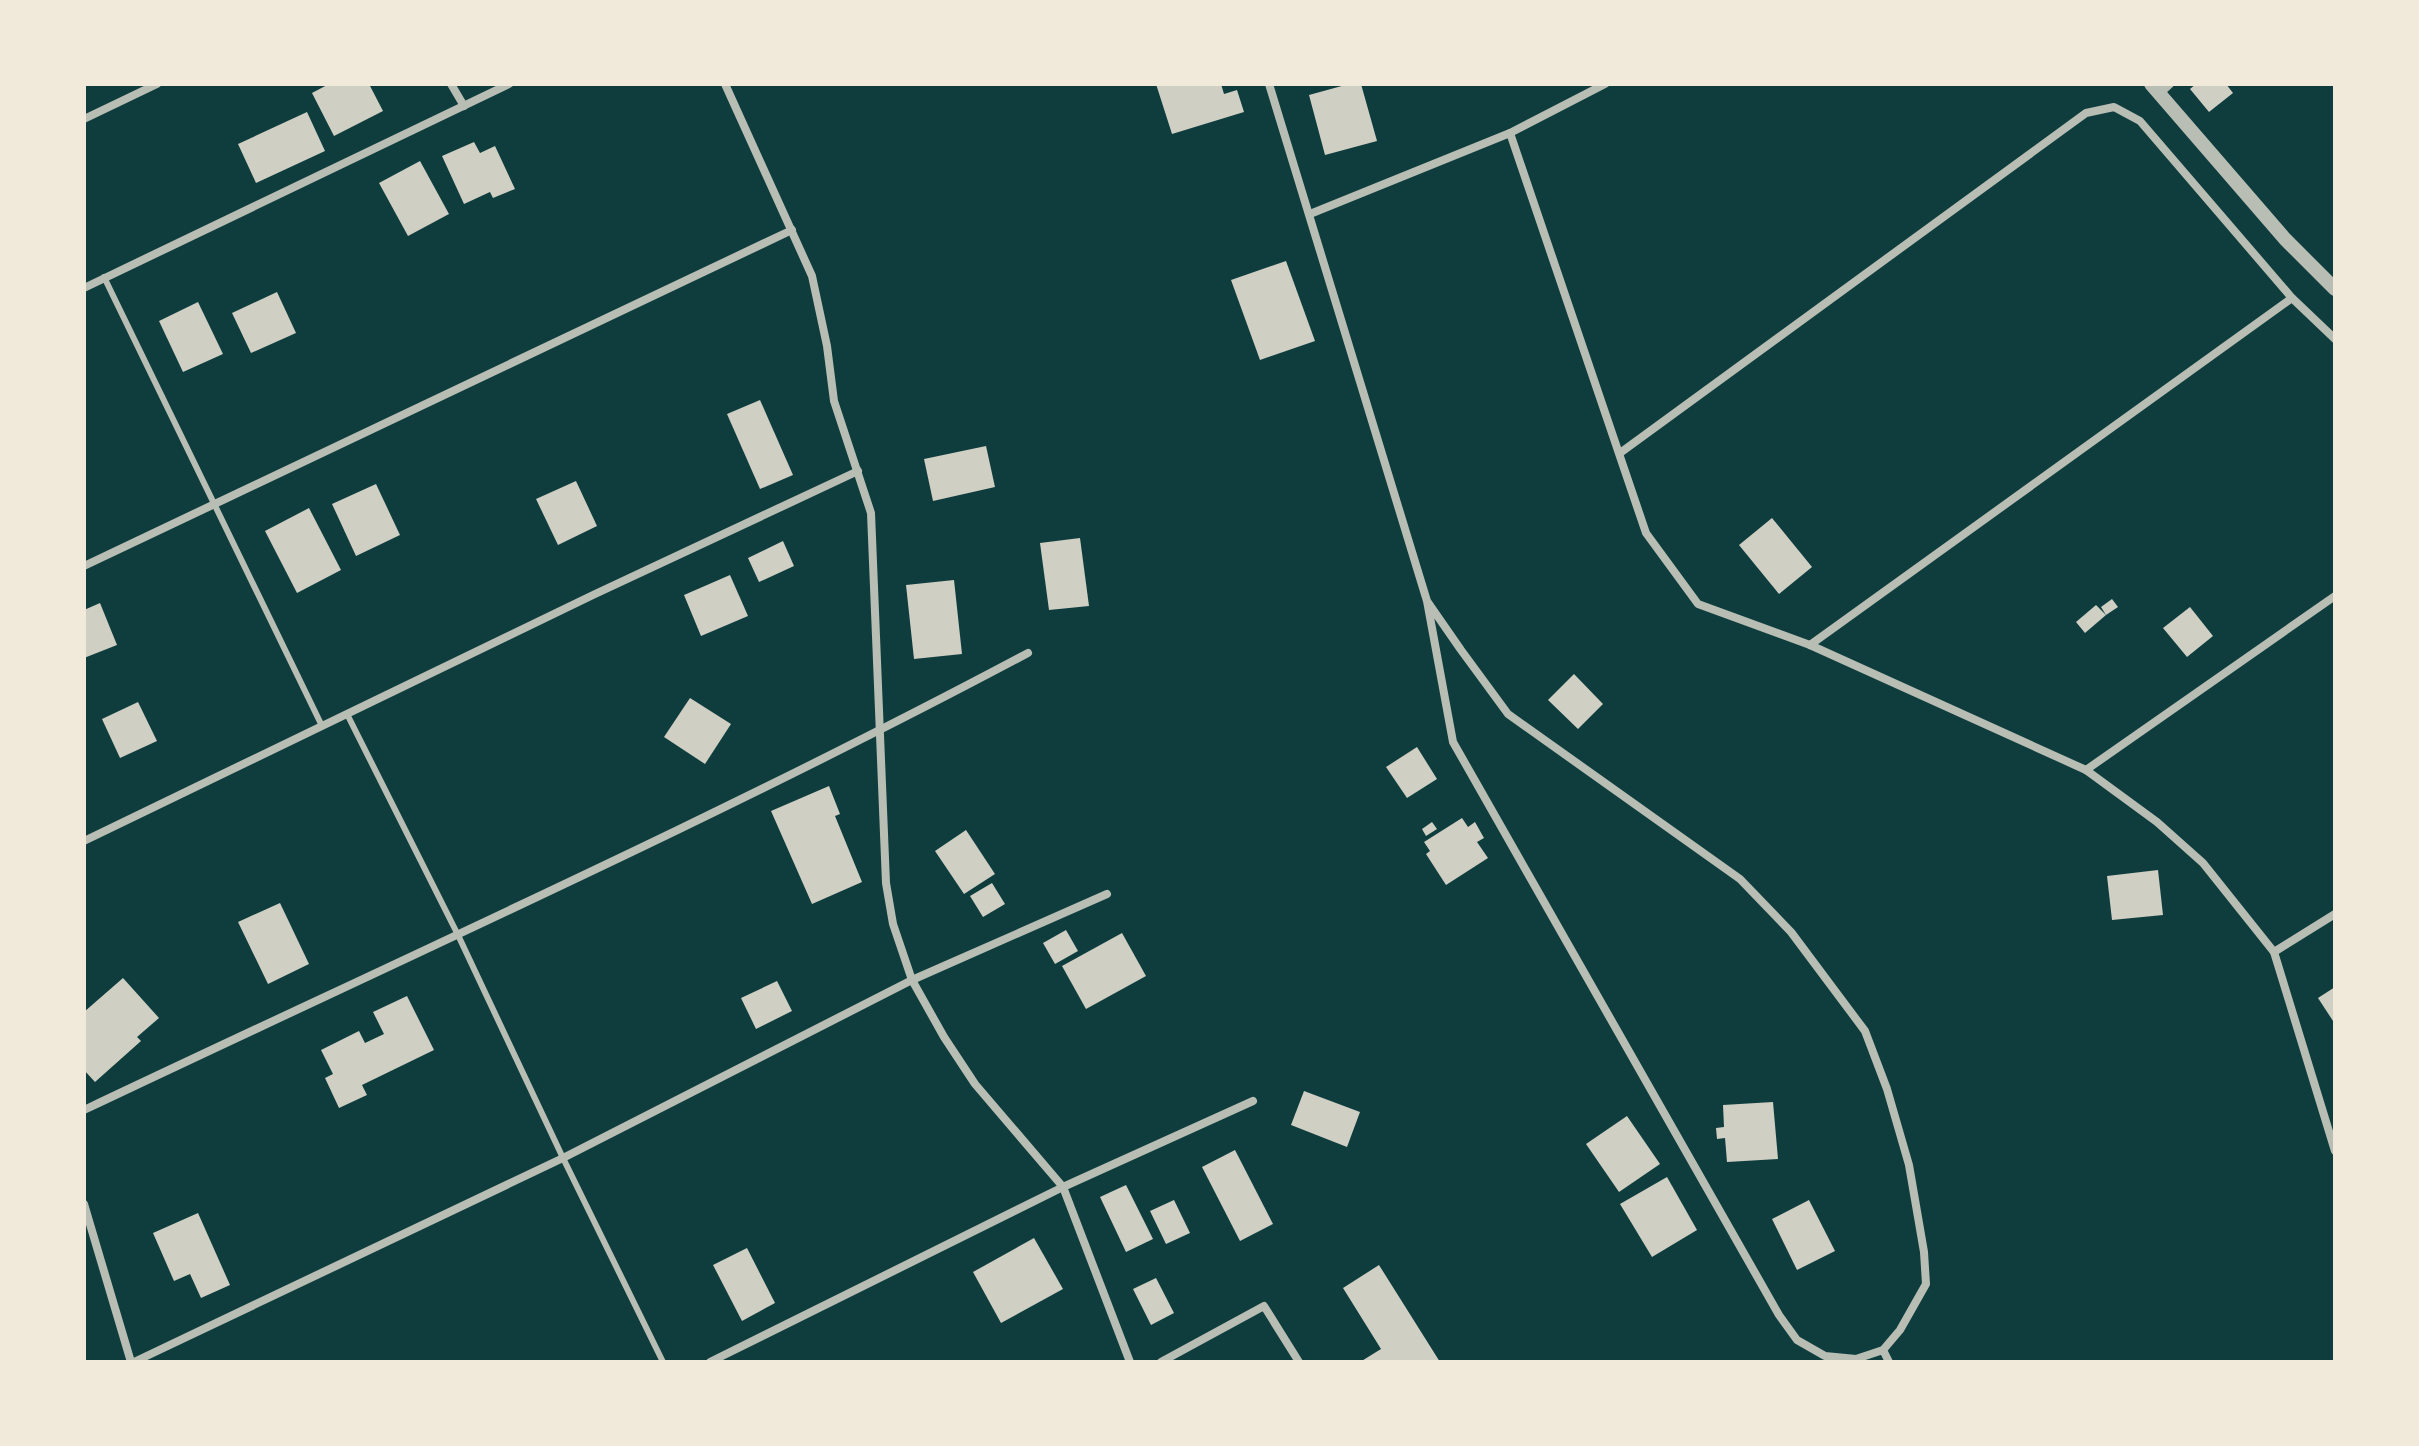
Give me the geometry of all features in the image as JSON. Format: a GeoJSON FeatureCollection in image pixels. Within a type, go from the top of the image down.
{"type":"FeatureCollection","features":[{"type":"Feature","properties":{"kind":"street"},"geometry":{"type":"LineString","coordinates":[[84,119],[157,84]]}},
{"type":"Feature","properties":{"kind":"street"},"geometry":{"type":"LineString","coordinates":[[451,84],[464,106]]}},
{"type":"Feature","properties":{"kind":"street"},"geometry":{"type":"LineString","coordinates":[[84,288],[509,84]]}},
{"type":"Feature","properties":{"kind":"street"},"geometry":{"type":"LineString","coordinates":[[725,84],[812,276],[827,346],[834,401],[871,513],[886,883],[893,924],[912,980],[944,1037],[975,1084],[1063,1187],[1130,1362]]}},
{"type":"Feature","properties":{"kind":"street"},"geometry":{"type":"LineString","coordinates":[[1269,84],[1427,601],[1453,742],[1779,1315],[1797,1340],[1825,1356],[1856,1359],[1883,1350],[1900,1330],[1926,1284],[1924,1252],[1909,1165],[1887,1089],[1865,1031],[1791,932],[1740,879],[1508,714],[1427,601]]}},
{"type":"Feature","properties":{"kind":"street"},"geometry":{"type":"LineString","coordinates":[[1310,214],[1510,133],[1605,84]]}},
{"type":"Feature","properties":{"kind":"street"},"geometry":{"type":"LineString","coordinates":[[2160,87],[2285,239],[2335,289]]}},
{"type":"Feature","properties":{"kind":"street"},"geometry":{"type":"LineString","coordinates":[[1620,453],[2086,113],[2114,107],[2140,121],[2292,298],[2335,339]]}},
{"type":"Feature","properties":{"kind":"street"},"geometry":{"type":"LineString","coordinates":[[1510,133],[1646,533],[1698,604],[1810,645],[2086,770],[2157,822],[2203,863],[2274,952],[2335,1151]]}},
{"type":"Feature","properties":{"kind":"street"},"geometry":{"type":"LineString","coordinates":[[84,566],[792,230]]}},
{"type":"Feature","properties":{"kind":"street"},"geometry":{"type":"LineString","coordinates":[[1810,645],[2292,298]]}},
{"type":"Feature","properties":{"kind":"street"},"geometry":{"type":"LineString","coordinates":[[84,841],[593,595],[858,471]]}},
{"type":"Feature","properties":{"kind":"street"},"geometry":{"type":"LineString","coordinates":[[2086,770],[2335,596]]}},
{"type":"Feature","properties":{"kind":"street"},"geometry":{"type":"LineString","coordinates":[[84,1110],[458,935],[882,730],[1028,653]]}},
{"type":"Feature","properties":{"kind":"street"},"geometry":{"type":"LineString","coordinates":[[84,1204],[132,1362],[563,1158],[912,980],[1107,894]]}},
{"type":"Feature","properties":{"kind":"street"},"geometry":{"type":"LineString","coordinates":[[2274,952],[2335,914]]}},
{"type":"Feature","properties":{"kind":"street"},"geometry":{"type":"LineString","coordinates":[[710,1362],[1063,1187],[1253,1101]]}},
{"type":"Feature","properties":{"kind":"street"},"geometry":{"type":"LineString","coordinates":[[1161,1362],[1264,1306],[1299,1362]]}},
{"type":"Feature","properties":{"kind":"street"},"geometry":{"type":"LineString","coordinates":[[1883,1350],[1889,1362]]}},
{"type":"Feature","properties":{"kind":"lane"},"geometry":{"type":"LineString","coordinates":[[104,277],[322,726]]}},
{"type":"Feature","properties":{"kind":"lane"},"geometry":{"type":"LineString","coordinates":[[347,714],[458,935],[663,1362]]}},
{"type":"Feature","properties":{"kind":"building"},"geometry":{"type":"Polygon","coordinates":[[[329,84],[369,84],[383,111],[334,136],[312,93],[329,84]]]}},
{"type":"Feature","properties":{"kind":"building"},"geometry":{"type":"Polygon","coordinates":[[[1156,84],[1221,84],[1224,94],[1237,90],[1244,112],[1172,134],[1156,84]]]}},
{"type":"Feature","properties":{"kind":"building"},"geometry":{"type":"Polygon","coordinates":[[[1349,84],[1361,84],[1377,141],[1325,155],[1309,95],[1349,84]]]}},
{"type":"Feature","properties":{"kind":"building"},"geometry":{"type":"Polygon","coordinates":[[[2196,84],[2226,84],[2233,93],[2209,112],[2190,89],[2196,84]]]}},
{"type":"Feature","properties":{"kind":"building"},"geometry":{"type":"Polygon","coordinates":[[[307,112],[325,151],[256,183],[238,144],[307,112]]]}},
{"type":"Feature","properties":{"kind":"building"},"geometry":{"type":"Polygon","coordinates":[[[474,142],[480,153],[495,146],[515,189],[493,198],[490,192],[464,204],[442,156],[474,142]]]}},
{"type":"Feature","properties":{"kind":"building"},"geometry":{"type":"Polygon","coordinates":[[[420,161],[449,214],[408,236],[379,183],[420,161]]]}},
{"type":"Feature","properties":{"kind":"building"},"geometry":{"type":"Polygon","coordinates":[[[1286,261],[1315,341],[1260,360],[1231,280],[1286,261]]]}},
{"type":"Feature","properties":{"kind":"building"},"geometry":{"type":"Polygon","coordinates":[[[277,292],[296,333],[251,353],[232,313],[277,292]]]}},
{"type":"Feature","properties":{"kind":"building"},"geometry":{"type":"Polygon","coordinates":[[[198,302],[223,354],[183,372],[159,321],[198,302]]]}},
{"type":"Feature","properties":{"kind":"building"},"geometry":{"type":"Polygon","coordinates":[[[760,400],[793,475],[760,489],[727,414],[760,400]]]}},
{"type":"Feature","properties":{"kind":"building"},"geometry":{"type":"Polygon","coordinates":[[[986,446],[995,487],[933,501],[924,459],[986,446]]]}},
{"type":"Feature","properties":{"kind":"building"},"geometry":{"type":"Polygon","coordinates":[[[576,481],[597,526],[558,545],[536,499],[576,481]]]}},
{"type":"Feature","properties":{"kind":"building"},"geometry":{"type":"Polygon","coordinates":[[[376,484],[400,535],[356,556],[332,504],[376,484]]]}},
{"type":"Feature","properties":{"kind":"building"},"geometry":{"type":"Polygon","coordinates":[[[309,508],[341,570],[297,593],[265,531],[309,508]]]}},
{"type":"Feature","properties":{"kind":"building"},"geometry":{"type":"Polygon","coordinates":[[[1772,518],[1812,567],[1779,594],[1739,545],[1772,518]]]}},
{"type":"Feature","properties":{"kind":"building"},"geometry":{"type":"Polygon","coordinates":[[[1080,538],[1089,606],[1049,610],[1040,543],[1080,538]]]}},
{"type":"Feature","properties":{"kind":"building"},"geometry":{"type":"Polygon","coordinates":[[[783,541],[794,566],[759,582],[748,558],[783,541]]]}},
{"type":"Feature","properties":{"kind":"building"},"geometry":{"type":"Polygon","coordinates":[[[730,575],[748,616],[701,636],[684,595],[730,575]]]}},
{"type":"Feature","properties":{"kind":"building"},"geometry":{"type":"Polygon","coordinates":[[[954,580],[962,654],[914,659],[906,585],[954,580]]]}},
{"type":"Feature","properties":{"kind":"building"},"geometry":{"type":"Polygon","coordinates":[[[2112,599],[2118,607],[2106,615],[2101,607],[2112,599]]]}},
{"type":"Feature","properties":{"kind":"building"},"geometry":{"type":"Polygon","coordinates":[[[100,603],[117,645],[84,658],[84,610],[100,603]]]}},
{"type":"Feature","properties":{"kind":"building"},"geometry":{"type":"Polygon","coordinates":[[[2096,605],[2106,615],[2085,633],[2076,622],[2096,605]]]}},
{"type":"Feature","properties":{"kind":"building"},"geometry":{"type":"Polygon","coordinates":[[[2190,607],[2213,636],[2187,657],[2163,628],[2190,607]]]}},
{"type":"Feature","properties":{"kind":"building"},"geometry":{"type":"Polygon","coordinates":[[[1574,674],[1603,704],[1578,729],[1548,700],[1574,674]]]}},
{"type":"Feature","properties":{"kind":"building"},"geometry":{"type":"Polygon","coordinates":[[[690,698],[731,724],[705,764],[664,737],[690,698]]]}},
{"type":"Feature","properties":{"kind":"building"},"geometry":{"type":"Polygon","coordinates":[[[138,702],[157,741],[120,758],[102,719],[138,702]]]}},
{"type":"Feature","properties":{"kind":"building"},"geometry":{"type":"Polygon","coordinates":[[[1417,747],[1437,779],[1407,798],[1386,767],[1417,747]]]}},
{"type":"Feature","properties":{"kind":"building"},"geometry":{"type":"Polygon","coordinates":[[[829,786],[840,814],[835,816],[862,882],[812,904],[771,811],[829,786]]]}},
{"type":"Feature","properties":{"kind":"building"},"geometry":{"type":"Polygon","coordinates":[[[1462,818],[1468,827],[1475,822],[1484,838],[1477,842],[1488,858],[1446,885],[1426,854],[1430,851],[1424,842],[1462,818]]]}},
{"type":"Feature","properties":{"kind":"building"},"geometry":{"type":"Polygon","coordinates":[[[1432,822],[1437,829],[1426,836],[1422,829],[1432,822]]]}},
{"type":"Feature","properties":{"kind":"building"},"geometry":{"type":"Polygon","coordinates":[[[966,830],[995,874],[964,894],[935,851],[966,830]]]}},
{"type":"Feature","properties":{"kind":"building"},"geometry":{"type":"Polygon","coordinates":[[[2158,870],[2163,915],[2112,920],[2107,876],[2158,870]]]}},
{"type":"Feature","properties":{"kind":"building"},"geometry":{"type":"Polygon","coordinates":[[[992,883],[1005,904],[983,917],[970,896],[992,883]]]}},
{"type":"Feature","properties":{"kind":"building"},"geometry":{"type":"Polygon","coordinates":[[[280,903],[309,964],[268,984],[238,922],[280,903]]]}},
{"type":"Feature","properties":{"kind":"building"},"geometry":{"type":"Polygon","coordinates":[[[1066,930],[1078,951],[1055,964],[1043,943],[1066,930]]]}},
{"type":"Feature","properties":{"kind":"building"},"geometry":{"type":"Polygon","coordinates":[[[1122,933],[1146,976],[1086,1009],[1062,966],[1122,933]]]}},
{"type":"Feature","properties":{"kind":"building"},"geometry":{"type":"Polygon","coordinates":[[[123,978],[159,1018],[137,1037],[141,1041],[95,1082],[84,1070],[84,1012],[123,978]]]}},
{"type":"Feature","properties":{"kind":"building"},"geometry":{"type":"Polygon","coordinates":[[[777,981],[792,1011],[756,1029],[741,998],[777,981]]]}},
{"type":"Feature","properties":{"kind":"building"},"geometry":{"type":"Polygon","coordinates":[[[2335,987],[2335,1024],[2318,998],[2335,987]]]}},
{"type":"Feature","properties":{"kind":"building"},"geometry":{"type":"Polygon","coordinates":[[[407,996],[434,1050],[362,1085],[367,1095],[339,1108],[325,1078],[333,1074],[321,1050],[359,1031],[365,1043],[384,1034],[373,1012],[407,996]]]}},
{"type":"Feature","properties":{"kind":"building"},"geometry":{"type":"Polygon","coordinates":[[[1304,1091],[1360,1112],[1347,1147],[1291,1125],[1304,1091]]]}},
{"type":"Feature","properties":{"kind":"building"},"geometry":{"type":"Polygon","coordinates":[[[1773,1102],[1778,1159],[1727,1162],[1725,1138],[1717,1139],[1716,1128],[1724,1127],[1723,1105],[1773,1102]]]}},
{"type":"Feature","properties":{"kind":"building"},"geometry":{"type":"Polygon","coordinates":[[[1627,1116],[1660,1164],[1619,1192],[1586,1144],[1627,1116]]]}},
{"type":"Feature","properties":{"kind":"building"},"geometry":{"type":"Polygon","coordinates":[[[1235,1150],[1273,1224],[1240,1241],[1202,1167],[1235,1150]]]}},
{"type":"Feature","properties":{"kind":"building"},"geometry":{"type":"Polygon","coordinates":[[[1667,1177],[1697,1230],[1652,1257],[1620,1204],[1667,1177]]]}},
{"type":"Feature","properties":{"kind":"building"},"geometry":{"type":"Polygon","coordinates":[[[1126,1185],[1153,1239],[1126,1252],[1100,1197],[1126,1185]]]}},
{"type":"Feature","properties":{"kind":"building"},"geometry":{"type":"Polygon","coordinates":[[[1174,1200],[1190,1233],[1166,1244],[1150,1211],[1174,1200]]]}},
{"type":"Feature","properties":{"kind":"building"},"geometry":{"type":"Polygon","coordinates":[[[1809,1200],[1835,1251],[1797,1270],[1772,1219],[1809,1200]]]}},
{"type":"Feature","properties":{"kind":"building"},"geometry":{"type":"Polygon","coordinates":[[[198,1213],[230,1285],[201,1298],[190,1274],[174,1281],[153,1233],[198,1213]]]}},
{"type":"Feature","properties":{"kind":"building"},"geometry":{"type":"Polygon","coordinates":[[[1034,1238],[1063,1289],[1001,1323],[973,1272],[1034,1238]]]}},
{"type":"Feature","properties":{"kind":"building"},"geometry":{"type":"Polygon","coordinates":[[[747,1248],[775,1303],[742,1321],[713,1265],[747,1248]]]}},
{"type":"Feature","properties":{"kind":"building"},"geometry":{"type":"Polygon","coordinates":[[[1379,1265],[1440,1362],[1360,1362],[1381,1349],[1343,1288],[1379,1265]]]}},
{"type":"Feature","properties":{"kind":"building"},"geometry":{"type":"Polygon","coordinates":[[[1156,1278],[1174,1313],[1151,1325],[1133,1289],[1156,1278]]]}}]}
